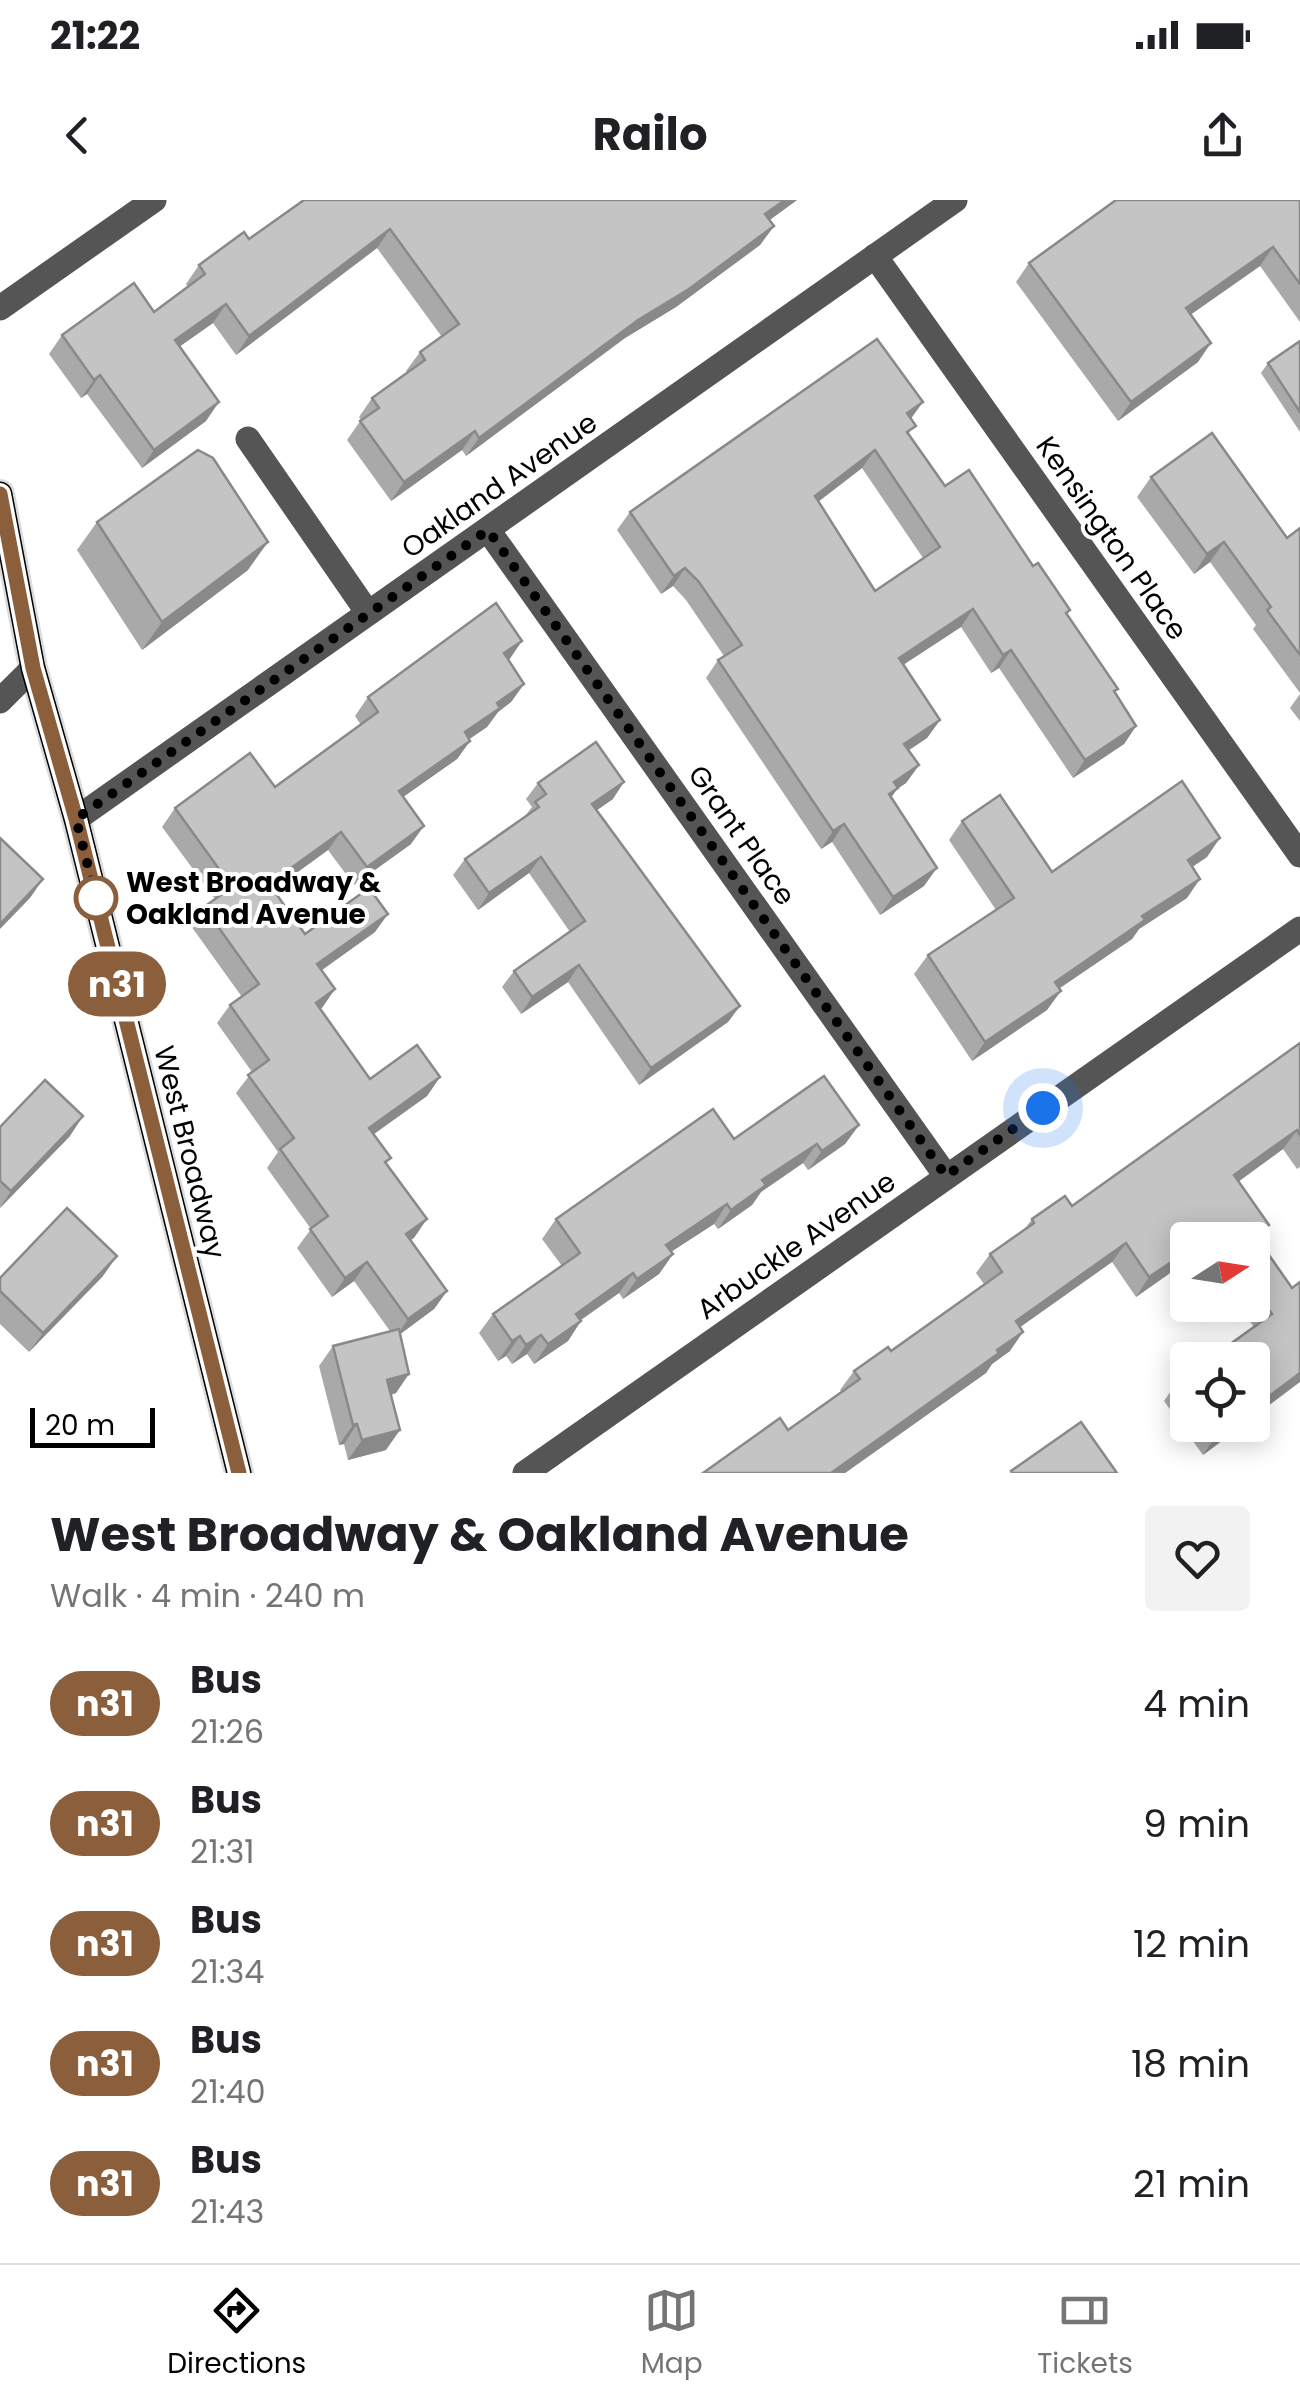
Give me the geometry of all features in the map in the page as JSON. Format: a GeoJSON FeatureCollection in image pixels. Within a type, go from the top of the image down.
{"type":"FeatureCollection","features":[{"type":"Feature","properties":{"kind":"main road","name":"West Broadway"},"geometry":{"type":"LineString","coordinates":[[0,494],[33,668],[76,819],[239,1473]]}},
{"type":"Feature","properties":{"kind":"street"},"geometry":{"type":"LineString","coordinates":[[0,308],[154,200]]}},
{"type":"Feature","properties":{"kind":"street","name":"Oakland Avenue"},"geometry":{"type":"LineString","coordinates":[[76,819],[955,200]]}},
{"type":"Feature","properties":{"kind":"street","name":"Kensington Place"},"geometry":{"type":"LineString","coordinates":[[875,256],[1300,855]]}},
{"type":"Feature","properties":{"kind":"street"},"geometry":{"type":"LineString","coordinates":[[248,440],[368,614]]}},
{"type":"Feature","properties":{"kind":"street","name":"Grant Place"},"geometry":{"type":"LineString","coordinates":[[488,530],[946,1176]]}},
{"type":"Feature","properties":{"kind":"street"},"geometry":{"type":"LineString","coordinates":[[0,701],[33,668]]}},
{"type":"Feature","properties":{"kind":"street","name":"Arbuckle Avenue"},"geometry":{"type":"LineString","coordinates":[[525,1473],[1300,929]]}},
{"type":"Feature","properties":{"kind":"building"},"geometry":{"type":"Polygon","coordinates":[[[304,200],[785,200],[765,214],[774,226],[689,289],[638,320],[479,438],[475,431],[404,482],[360,421],[379,408],[372,398],[425,360],[420,352],[459,324],[390,229],[249,336],[226,304],[175,340],[219,402],[154,450],[100,375],[94,380],[62,335],[134,283],[154,312],[205,274],[199,265],[244,232],[249,239],[304,200]]]}},
{"type":"Feature","properties":{"kind":"building"},"geometry":{"type":"Polygon","coordinates":[[[1116,200],[1300,200],[1300,284],[1273,247],[1186,308],[1211,343],[1131,402],[1029,263],[1116,200]]]}},
{"type":"Feature","properties":{"kind":"building"},"geometry":{"type":"Polygon","coordinates":[[[877,339],[923,402],[907,413],[916,426],[907,432],[945,486],[969,470],[1033,566],[1038,563],[1070,610],[1066,613],[1118,689],[1114,691],[1136,726],[1085,760],[1011,650],[1003,655],[973,609],[899,658],[940,720],[904,744],[919,765],[894,782],[898,788],[889,794],[937,868],[893,897],[844,824],[833,831],[718,660],[742,645],[699,582],[685,568],[674,576],[630,512],[877,339]],[[875,450],[815,496],[875,591],[940,547],[875,450]]]}},
{"type":"Feature","properties":{"kind":"building"},"geometry":{"type":"Polygon","coordinates":[[[1300,341],[1300,412],[1268,363],[1300,341]]]}},
{"type":"Feature","properties":{"kind":"building"},"geometry":{"type":"Polygon","coordinates":[[[1212,433],[1287,538],[1300,528],[1300,655],[1224,542],[1207,554],[1151,477],[1212,433]]]}},
{"type":"Feature","properties":{"kind":"building"},"geometry":{"type":"Polygon","coordinates":[[[198,450],[213,458],[268,542],[162,622],[97,522],[198,450]]]}},
{"type":"Feature","properties":{"kind":"building"},"geometry":{"type":"Polygon","coordinates":[[[496,603],[522,641],[504,653],[524,684],[497,703],[500,708],[465,732],[470,741],[399,791],[424,826],[367,867],[341,832],[269,884],[305,934],[369,888],[388,914],[317,964],[335,989],[316,1003],[370,1079],[417,1045],[440,1077],[369,1128],[391,1158],[385,1162],[427,1219],[406,1234],[447,1291],[408,1319],[367,1262],[345,1278],[310,1229],[328,1216],[280,1149],[294,1138],[248,1075],[269,1060],[230,1005],[259,984],[204,907],[232,887],[175,808],[250,753],[275,787],[378,712],[368,697],[496,603]]]}},
{"type":"Feature","properties":{"kind":"building"},"geometry":{"type":"Polygon","coordinates":[[[596,742],[624,782],[592,804],[740,1006],[651,1068],[579,965],[532,997],[514,971],[585,921],[541,857],[489,893],[465,859],[539,807],[535,802],[546,794],[538,783],[596,742]]]}},
{"type":"Feature","properties":{"kind":"building"},"geometry":{"type":"Polygon","coordinates":[[[1182,781],[1220,838],[1188,860],[1200,879],[1142,916],[1145,920],[1055,982],[1061,991],[985,1042],[928,955],[1014,898],[962,821],[1000,795],[1052,872],[1182,781]]]}},
{"type":"Feature","properties":{"kind":"building"},"geometry":{"type":"Polygon","coordinates":[[[0,838],[43,879],[0,924],[0,838]]]}},
{"type":"Feature","properties":{"kind":"building"},"geometry":{"type":"Polygon","coordinates":[[[1300,1043],[1300,1135],[1297,1130],[1234,1175],[1267,1222],[1170,1222],[1170,1263],[1149,1277],[1126,1243],[1016,1321],[1023,1332],[997,1350],[999,1353],[831,1473],[703,1473],[780,1418],[788,1430],[860,1379],[854,1371],[888,1347],[891,1351],[1002,1272],[990,1254],[1034,1223],[1032,1219],[1065,1196],[1072,1206],[1300,1043]]]}},
{"type":"Feature","properties":{"kind":"building"},"geometry":{"type":"Polygon","coordinates":[[[824,1076],[859,1125],[822,1151],[817,1144],[762,1180],[766,1185],[731,1210],[727,1204],[666,1245],[673,1254],[637,1279],[633,1273],[576,1314],[581,1321],[548,1344],[541,1335],[526,1345],[520,1336],[512,1341],[493,1314],[580,1253],[556,1219],[713,1109],[734,1139],[824,1076]]]}},
{"type":"Feature","properties":{"kind":"building"},"geometry":{"type":"Polygon","coordinates":[[[45,1080],[83,1116],[11,1191],[0,1181],[0,1127],[45,1080]]]}},
{"type":"Feature","properties":{"kind":"building"},"geometry":{"type":"Polygon","coordinates":[[[67,1208],[117,1256],[43,1333],[0,1291],[0,1278],[67,1208]]]}},
{"type":"Feature","properties":{"kind":"building"},"geometry":{"type":"Polygon","coordinates":[[[1270,1256],[1292,1288],[1300,1282],[1300,1373],[1270,1396],[1270,1342],[1233,1342],[1261,1322],[1270,1322],[1270,1256]]]}},
{"type":"Feature","properties":{"kind":"building"},"geometry":{"type":"Polygon","coordinates":[[[399,1329],[409,1374],[387,1380],[400,1430],[362,1440],[357,1424],[353,1425],[333,1346],[399,1329]]]}},
{"type":"Feature","properties":{"kind":"building"},"geometry":{"type":"Polygon","coordinates":[[[1081,1422],[1117,1473],[1012,1473],[1011,1471],[1081,1422]]]}},
{"type":"Feature","properties":{"kind":"bus line","name":"n31"},"geometry":{"type":"LineString","coordinates":[[0,494],[33,668],[76,819],[239,1473]]}},
{"type":"Feature","properties":{"kind":"place","name":"West Broadway & Oakland Avenue"},"geometry":{"type":"Point","coordinates":[96,898]}},
{"type":"Feature","properties":{"kind":"route"},"geometry":{"type":"LineString","coordinates":[[96,898],[76,819],[488,530],[946,1176],[1043,1108]]}}]}
